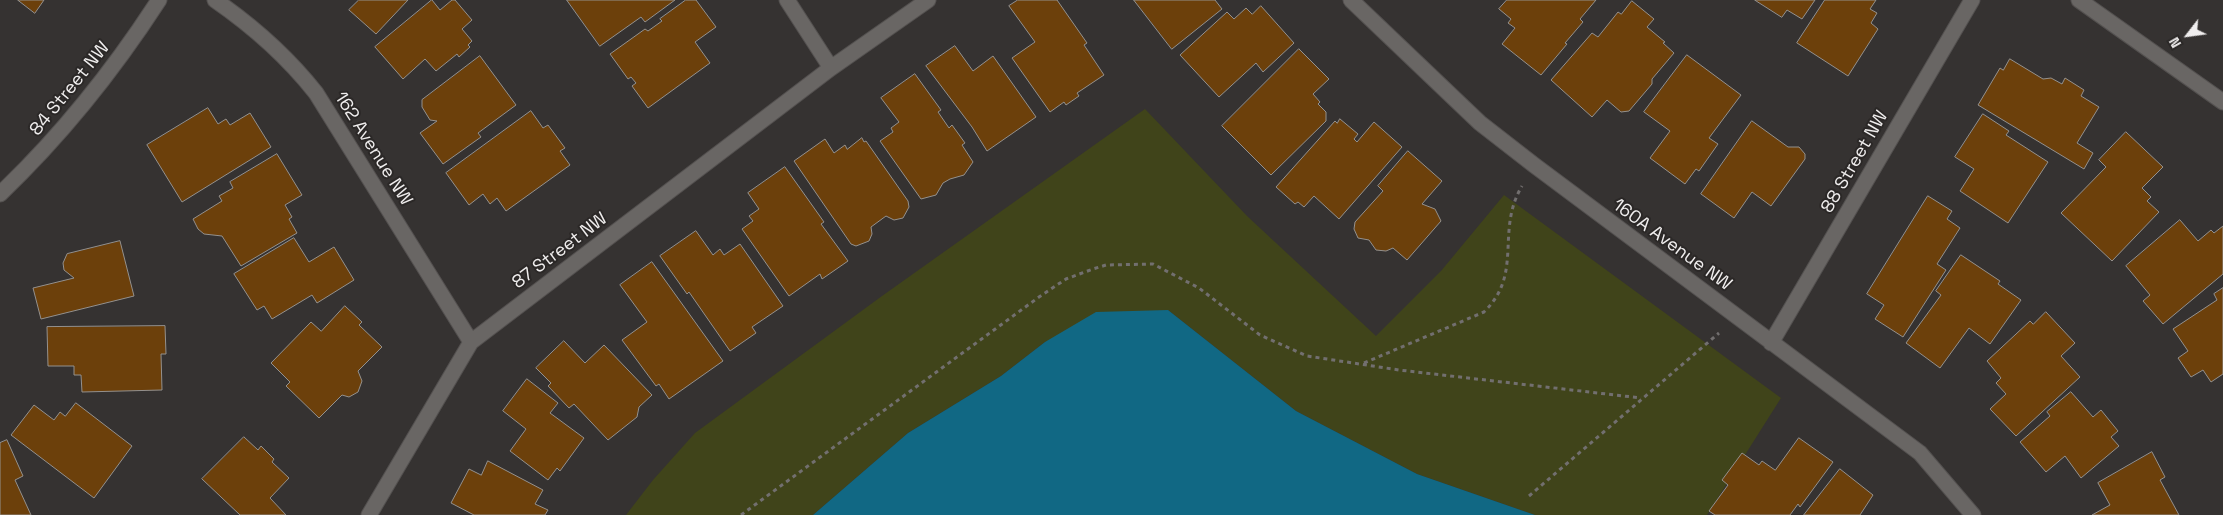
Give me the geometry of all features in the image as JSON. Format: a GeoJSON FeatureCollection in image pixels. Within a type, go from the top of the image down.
{"type":"FeatureCollection","features":[{"type":"Feature","properties":{"kind":"street","name":"84 Street NW"},"geometry":{"type":"LineString","coordinates":[[0,194],[58,136],[94,93],[159,0]]}},
{"type":"Feature","properties":{"kind":"street","name":"162 Avenue NW"},"geometry":{"type":"LineString","coordinates":[[215,0],[254,27],[273,44],[294,65],[316,93],[471,342]]}},
{"type":"Feature","properties":{"kind":"street"},"geometry":{"type":"LineString","coordinates":[[787,0],[831,68]]}},
{"type":"Feature","properties":{"kind":"street","name":"87 Street NW"},"geometry":{"type":"LineString","coordinates":[[368,515],[471,342],[831,68],[928,0]]}},
{"type":"Feature","properties":{"kind":"street","name":"160A Avenue NW"},"geometry":{"type":"LineString","coordinates":[[1351,0],[1480,123],[1920,453],[1973,515]]}},
{"type":"Feature","properties":{"kind":"street","name":"88 Street NW"},"geometry":{"type":"LineString","coordinates":[[1771,343],[1972,0]]}},
{"type":"Feature","properties":{"kind":"street"},"geometry":{"type":"LineString","coordinates":[[2079,0],[2223,102]]}},
{"type":"Feature","properties":{"kind":"path"},"geometry":{"type":"LineString","coordinates":[[1364,364],[1484,312],[1494,302],[1502,289],[1506,276],[1509,219],[1516,194],[1534,165]]}},
{"type":"Feature","properties":{"kind":"path"},"geometry":{"type":"LineString","coordinates":[[741,515],[1046,292],[1066,279],[1106,265],[1154,264],[1199,288],[1260,335],[1306,356],[1399,370],[1641,398]]}},
{"type":"Feature","properties":{"kind":"path"},"geometry":{"type":"LineString","coordinates":[[1530,496],[1641,398],[1738,317]]}},
{"type":"Feature","properties":{"kind":"green space"},"geometry":{"type":"Polygon","coordinates":[[[1145,109],[1247,216],[1376,336],[1441,271],[1504,195],[1781,398],[1707,515],[1535,515],[1417,474],[1296,411],[1168,310],[1045,342],[1001,376],[908,433],[813,515],[626,515],[653,480],[695,433],[882,296],[1145,109]]]}},
{"type":"Feature","properties":{"kind":"water"},"geometry":{"type":"Polygon","coordinates":[[[1168,310],[1296,411],[1417,474],[1535,515],[813,515],[908,433],[1001,376],[1045,342],[1096,312],[1168,310]]]}},
{"type":"Feature","properties":{"kind":"building"},"geometry":{"type":"Polygon","coordinates":[[[18,0],[44,0],[35,13],[18,0]]]}},
{"type":"Feature","properties":{"kind":"building"},"geometry":{"type":"Polygon","coordinates":[[[359,0],[408,0],[376,34],[349,10],[359,0]]]}},
{"type":"Feature","properties":{"kind":"building"},"geometry":{"type":"Polygon","coordinates":[[[432,0],[440,10],[452,0],[455,0],[472,20],[462,29],[472,41],[468,45],[470,47],[459,57],[457,54],[436,71],[425,59],[403,79],[375,47],[432,0]]]}},
{"type":"Feature","properties":{"kind":"building"},"geometry":{"type":"Polygon","coordinates":[[[567,0],[675,0],[645,22],[641,17],[600,46],[567,0]]]}},
{"type":"Feature","properties":{"kind":"building"},"geometry":{"type":"Polygon","coordinates":[[[686,0],[696,0],[716,27],[695,42],[710,63],[648,108],[632,86],[636,83],[631,77],[628,79],[610,54],[645,29],[648,31],[662,21],[660,19],[686,0]]]}},
{"type":"Feature","properties":{"kind":"building"},"geometry":{"type":"Polygon","coordinates":[[[1018,0],[1057,0],[1087,43],[1084,45],[1104,75],[1077,93],[1079,96],[1066,105],[1064,102],[1050,112],[1012,58],[1035,42],[1009,6],[1018,0]]]}},
{"type":"Feature","properties":{"kind":"building"},"geometry":{"type":"Polygon","coordinates":[[[1134,0],[1215,0],[1222,9],[1172,49],[1134,0]]]}},
{"type":"Feature","properties":{"kind":"building"},"geometry":{"type":"Polygon","coordinates":[[[1507,0],[1596,0],[1580,19],[1583,22],[1565,43],[1567,44],[1541,75],[1502,44],[1515,28],[1508,23],[1511,19],[1499,9],[1507,0]]]}},
{"type":"Feature","properties":{"kind":"building"},"geometry":{"type":"Polygon","coordinates":[[[1755,0],[1815,0],[1802,19],[1787,10],[1782,17],[1755,0]]]}},
{"type":"Feature","properties":{"kind":"building"},"geometry":{"type":"Polygon","coordinates":[[[1825,0],[1876,0],[1870,9],[1877,13],[1871,23],[1878,29],[1848,76],[1797,43],[1825,0]]]}},
{"type":"Feature","properties":{"kind":"building"},"geometry":{"type":"Polygon","coordinates":[[[1632,1],[1654,19],[1647,27],[1665,42],[1663,43],[1674,53],[1652,79],[1652,84],[1629,111],[1621,112],[1607,100],[1592,117],[1551,80],[1592,33],[1598,37],[1618,12],[1621,14],[1632,1]]]}},
{"type":"Feature","properties":{"kind":"building"},"geometry":{"type":"Polygon","coordinates":[[[1261,6],[1294,43],[1263,72],[1256,63],[1219,97],[1180,55],[1227,12],[1234,19],[1246,8],[1252,14],[1261,6]]]}},
{"type":"Feature","properties":{"kind":"building"},"geometry":{"type":"Polygon","coordinates":[[[955,46],[973,71],[993,56],[1036,117],[987,151],[972,127],[926,66],[955,46]]]}},
{"type":"Feature","properties":{"kind":"building"},"geometry":{"type":"Polygon","coordinates":[[[1299,49],[1329,79],[1313,94],[1320,102],[1318,104],[1326,112],[1326,121],[1271,175],[1222,126],[1299,49]]]}},
{"type":"Feature","properties":{"kind":"building"},"geometry":{"type":"Polygon","coordinates":[[[1687,55],[1741,95],[1709,138],[1718,144],[1699,171],[1696,169],[1685,184],[1650,158],[1670,131],[1644,112],[1687,55]]]}},
{"type":"Feature","properties":{"kind":"building"},"geometry":{"type":"Polygon","coordinates":[[[480,56],[516,105],[478,133],[481,137],[443,164],[420,133],[437,121],[430,120],[422,107],[422,100],[480,56]]]}},
{"type":"Feature","properties":{"kind":"building"},"geometry":{"type":"Polygon","coordinates":[[[2010,59],[2043,79],[2051,78],[2062,84],[2065,78],[2084,90],[2081,96],[2099,107],[2077,143],[2093,153],[2084,169],[1978,105],[2000,68],[2003,70],[2010,59]]]}},
{"type":"Feature","properties":{"kind":"building"},"geometry":{"type":"Polygon","coordinates":[[[915,74],[941,110],[938,112],[949,128],[952,125],[965,143],[962,145],[973,162],[964,175],[943,183],[936,195],[921,199],[880,141],[893,132],[891,128],[899,122],[881,98],[915,74]]]}},
{"type":"Feature","properties":{"kind":"building"},"geometry":{"type":"Polygon","coordinates":[[[208,108],[218,124],[226,119],[230,125],[250,113],[271,147],[182,202],[147,145],[208,108]]]}},
{"type":"Feature","properties":{"kind":"building"},"geometry":{"type":"Polygon","coordinates":[[[531,111],[543,128],[548,125],[565,148],[560,151],[570,165],[506,211],[497,198],[490,204],[483,194],[469,205],[446,173],[531,111]]]}},
{"type":"Feature","properties":{"kind":"building"},"geometry":{"type":"Polygon","coordinates":[[[1983,114],[2009,131],[2006,135],[2048,162],[2008,223],[1960,191],[1974,169],[1955,157],[1983,114]]]}},
{"type":"Feature","properties":{"kind":"building"},"geometry":{"type":"Polygon","coordinates":[[[1340,119],[1358,134],[1354,139],[1357,142],[1374,122],[1402,147],[1339,219],[1314,196],[1304,207],[1298,202],[1295,204],[1276,187],[1335,121],[1337,123],[1340,119]]]}},
{"type":"Feature","properties":{"kind":"building"},"geometry":{"type":"Polygon","coordinates":[[[1752,121],[1788,147],[1799,147],[1805,154],[1805,159],[1771,206],[1752,192],[1734,218],[1701,194],[1752,121]]]}},
{"type":"Feature","properties":{"kind":"building"},"geometry":{"type":"Polygon","coordinates":[[[2126,132],[2163,167],[2142,188],[2151,197],[2147,201],[2159,212],[2112,261],[2061,213],[2106,167],[2099,160],[2126,132]]]}},
{"type":"Feature","properties":{"kind":"building"},"geometry":{"type":"Polygon","coordinates":[[[862,138],[908,201],[909,207],[903,218],[894,220],[886,216],[871,227],[872,234],[869,241],[856,246],[851,244],[794,161],[825,139],[834,153],[845,145],[847,149],[862,138]]]}},
{"type":"Feature","properties":{"kind":"building"},"geometry":{"type":"Polygon","coordinates":[[[1408,151],[1442,181],[1422,204],[1435,209],[1441,221],[1407,260],[1393,248],[1386,251],[1376,250],[1369,240],[1358,238],[1354,229],[1355,222],[1383,191],[1378,186],[1408,151]]]}},
{"type":"Feature","properties":{"kind":"building"},"geometry":{"type":"Polygon","coordinates":[[[277,154],[302,195],[285,205],[292,217],[289,219],[297,233],[241,266],[222,236],[204,234],[198,229],[193,219],[222,201],[219,196],[233,188],[230,182],[277,154]]]}},
{"type":"Feature","properties":{"kind":"building"},"geometry":{"type":"Polygon","coordinates":[[[785,167],[824,222],[821,224],[848,261],[822,279],[820,274],[789,296],[742,229],[753,221],[749,216],[759,209],[748,193],[785,167]]]}},
{"type":"Feature","properties":{"kind":"building"},"geometry":{"type":"Polygon","coordinates":[[[1928,196],[1952,211],[1947,219],[1960,228],[1937,264],[1946,270],[1903,337],[1875,319],[1884,305],[1867,294],[1928,196]]]}},
{"type":"Feature","properties":{"kind":"building"},"geometry":{"type":"Polygon","coordinates":[[[2180,220],[2198,241],[2211,230],[2214,233],[2223,226],[2223,274],[2163,324],[2143,301],[2150,295],[2126,266],[2180,220]]]}},
{"type":"Feature","properties":{"kind":"building"},"geometry":{"type":"Polygon","coordinates":[[[696,231],[713,255],[720,249],[724,255],[740,244],[783,306],[752,327],[756,333],[730,351],[689,292],[687,294],[660,256],[696,231]]]}},
{"type":"Feature","properties":{"kind":"building"},"geometry":{"type":"Polygon","coordinates":[[[294,238],[309,262],[334,247],[354,280],[317,303],[312,295],[272,319],[264,306],[257,310],[234,274],[294,238]]]}},
{"type":"Feature","properties":{"kind":"building"},"geometry":{"type":"Polygon","coordinates":[[[120,241],[134,296],[41,319],[33,288],[74,278],[64,270],[63,263],[67,254],[120,241]]]}},
{"type":"Feature","properties":{"kind":"building"},"geometry":{"type":"Polygon","coordinates":[[[1961,255],[2000,281],[1998,284],[2021,300],[1990,344],[1969,328],[1940,368],[1906,343],[1941,295],[1936,291],[1961,255]]]}},
{"type":"Feature","properties":{"kind":"building"},"geometry":{"type":"Polygon","coordinates":[[[652,262],[723,361],[669,399],[659,384],[656,386],[622,340],[647,322],[620,285],[652,262]]]}},
{"type":"Feature","properties":{"kind":"building"},"geometry":{"type":"Polygon","coordinates":[[[2223,288],[2223,374],[2211,382],[2203,370],[2191,377],[2178,358],[2188,351],[2173,329],[2217,300],[2214,294],[2223,288]]]}},
{"type":"Feature","properties":{"kind":"building"},"geometry":{"type":"Polygon","coordinates":[[[345,306],[362,322],[359,325],[382,347],[358,371],[362,381],[358,392],[349,397],[342,395],[319,418],[286,386],[290,382],[271,363],[311,322],[321,331],[345,306]]]}},
{"type":"Feature","properties":{"kind":"building"},"geometry":{"type":"Polygon","coordinates":[[[2046,312],[2075,343],[2061,356],[2080,377],[2016,436],[1990,409],[2006,394],[1996,383],[2001,378],[1987,361],[2030,321],[2033,324],[2046,312]]]}},
{"type":"Feature","properties":{"kind":"building"},"geometry":{"type":"Polygon","coordinates":[[[165,326],[166,354],[161,354],[162,390],[82,392],[81,375],[74,375],[74,366],[48,366],[47,327],[165,326]]]}},
{"type":"Feature","properties":{"kind":"building"},"geometry":{"type":"Polygon","coordinates":[[[564,341],[585,363],[604,345],[652,395],[639,407],[637,417],[608,440],[574,404],[569,408],[548,386],[551,383],[536,368],[564,341]]]}},
{"type":"Feature","properties":{"kind":"building"},"geometry":{"type":"Polygon","coordinates":[[[527,379],[558,403],[550,413],[584,438],[560,471],[557,468],[548,480],[510,451],[526,429],[503,411],[527,379]]]}},
{"type":"Feature","properties":{"kind":"building"},"geometry":{"type":"Polygon","coordinates":[[[2071,392],[2093,417],[2101,410],[2118,431],[2111,437],[2119,446],[2081,478],[2065,456],[2046,472],[2020,442],[2050,416],[2047,412],[2071,392]]]}},
{"type":"Feature","properties":{"kind":"building"},"geometry":{"type":"Polygon","coordinates":[[[76,403],[132,446],[94,498],[11,435],[34,405],[54,420],[60,412],[65,416],[76,403]]]}},
{"type":"Feature","properties":{"kind":"building"},"geometry":{"type":"Polygon","coordinates":[[[244,437],[258,450],[261,446],[274,459],[272,462],[289,478],[270,498],[286,515],[240,515],[202,479],[244,437]]]}},
{"type":"Feature","properties":{"kind":"building"},"geometry":{"type":"Polygon","coordinates":[[[1799,438],[1833,462],[1800,507],[1798,504],[1790,515],[1715,515],[1709,511],[1728,485],[1722,480],[1742,453],[1759,465],[1762,461],[1775,470],[1799,438]]]}},
{"type":"Feature","properties":{"kind":"building"},"geometry":{"type":"Polygon","coordinates":[[[7,440],[23,476],[15,480],[31,515],[0,515],[0,443],[7,440]]]}},
{"type":"Feature","properties":{"kind":"building"},"geometry":{"type":"Polygon","coordinates":[[[2152,452],[2165,477],[2160,480],[2179,515],[2092,515],[2110,505],[2098,483],[2152,452]]]}},
{"type":"Feature","properties":{"kind":"building"},"geometry":{"type":"Polygon","coordinates":[[[488,461],[543,490],[535,504],[548,510],[545,515],[474,515],[451,503],[469,469],[481,475],[488,461]]]}},
{"type":"Feature","properties":{"kind":"building"},"geometry":{"type":"Polygon","coordinates":[[[1840,469],[1873,495],[1860,515],[1804,515],[1840,469]]]}}]}
